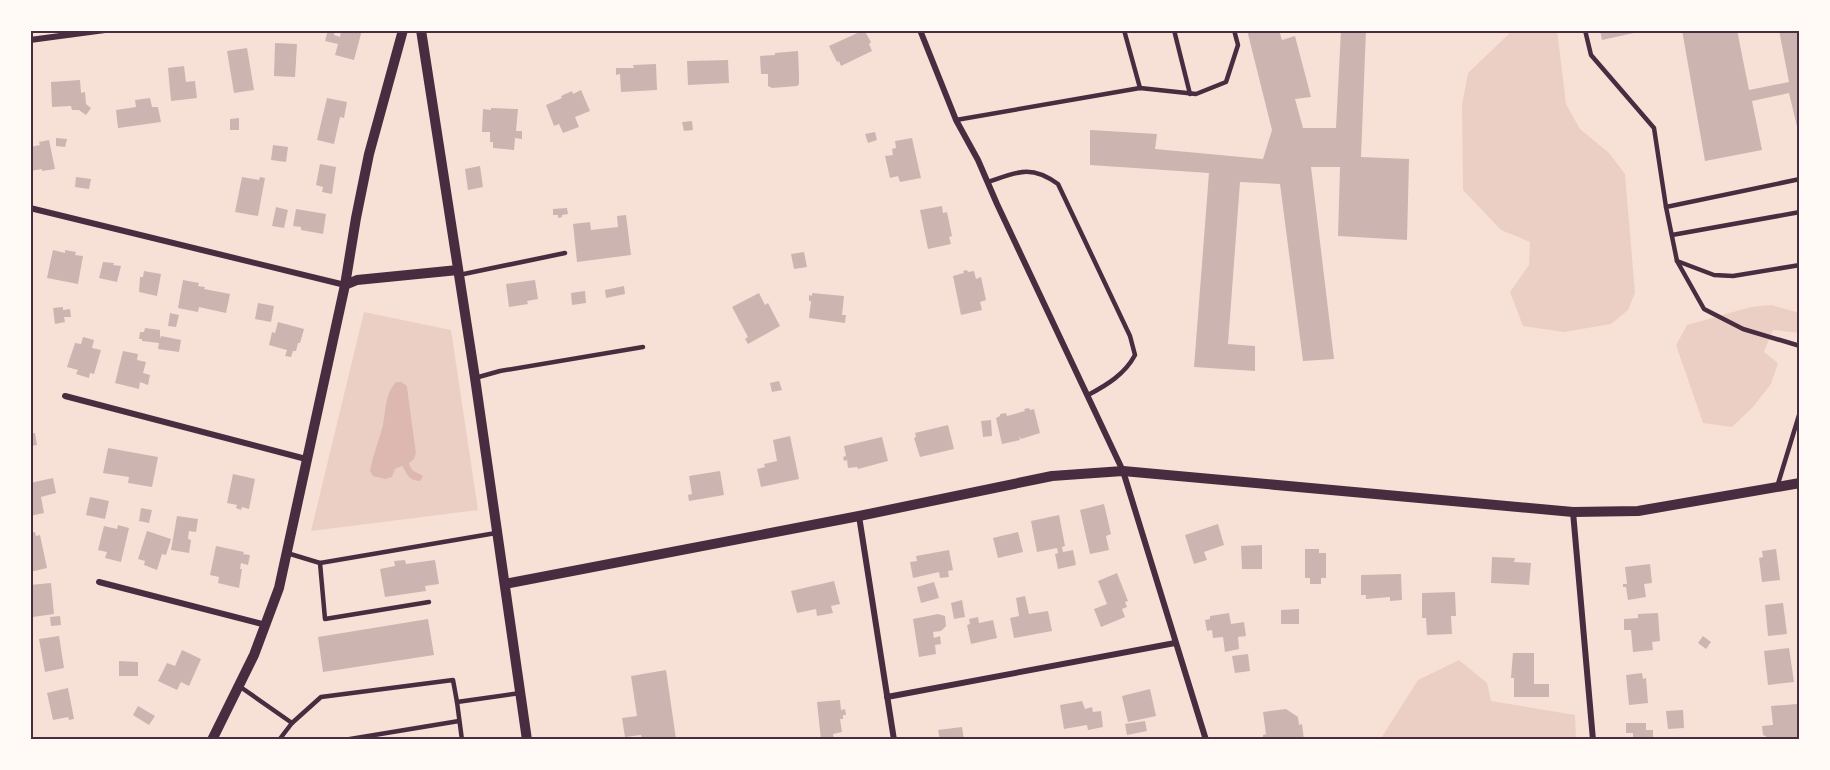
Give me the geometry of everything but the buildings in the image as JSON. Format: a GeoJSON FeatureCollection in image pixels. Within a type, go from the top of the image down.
{"type":"FeatureCollection","features":[{"type":"Feature","properties":{"kind":"street"},"geometry":{"type":"LineString","coordinates":[[30,40],[105,30]]}},
{"type":"Feature","properties":{"kind":"street"},"geometry":{"type":"LineString","coordinates":[[212,740],[254,655],[279,588],[345,285],[369,154],[403,30]]}},
{"type":"Feature","properties":{"kind":"street"},"geometry":{"type":"LineString","coordinates":[[421,30],[475,378],[527,740]]}},
{"type":"Feature","properties":{"kind":"street"},"geometry":{"type":"LineString","coordinates":[[920,30],[956,120],[978,160],[1123,471],[1206,740]]}},
{"type":"Feature","properties":{"kind":"street"},"geometry":{"type":"LineString","coordinates":[[30,208],[345,285],[357,280],[458,273]]}},
{"type":"Feature","properties":{"kind":"street"},"geometry":{"type":"LineString","coordinates":[[65,396],[306,459]]}},
{"type":"Feature","properties":{"kind":"street"},"geometry":{"type":"LineString","coordinates":[[505,584],[859,516],[1052,476],[1123,471],[1573,512],[1638,511],[1800,483]]}},
{"type":"Feature","properties":{"kind":"street"},"geometry":{"type":"LineString","coordinates":[[1573,512],[1593,740]]}},
{"type":"Feature","properties":{"kind":"street"},"geometry":{"type":"LineString","coordinates":[[859,516],[894,740]]}},
{"type":"Feature","properties":{"kind":"street"},"geometry":{"type":"LineString","coordinates":[[99,582],[266,625]]}},
{"type":"Feature","properties":{"kind":"street"},"geometry":{"type":"LineString","coordinates":[[887,697],[1175,643]]}},
{"type":"Feature","properties":{"kind":"lane"},"geometry":{"type":"LineString","coordinates":[[1124,30],[1140,88]]}},
{"type":"Feature","properties":{"kind":"lane"},"geometry":{"type":"LineString","coordinates":[[1174,30],[1190,94]]}},
{"type":"Feature","properties":{"kind":"lane"},"geometry":{"type":"LineString","coordinates":[[956,120],[1140,88],[1196,94],[1226,82],[1238,45],[1234,30]]}},
{"type":"Feature","properties":{"kind":"lane"},"geometry":{"type":"LineString","coordinates":[[1585,30],[1591,55],[1654,128],[1677,261],[1704,309],[1743,329],[1800,346]]}},
{"type":"Feature","properties":{"kind":"lane"},"geometry":{"type":"LineString","coordinates":[[988,182],[1021,171],[1045,174],[1058,184],[1130,336],[1135,355],[1128,368],[1088,395]]}},
{"type":"Feature","properties":{"kind":"lane"},"geometry":{"type":"LineString","coordinates":[[1666,207],[1800,179]]}},
{"type":"Feature","properties":{"kind":"lane"},"geometry":{"type":"LineString","coordinates":[[1672,235],[1800,212]]}},
{"type":"Feature","properties":{"kind":"lane"},"geometry":{"type":"LineString","coordinates":[[458,273],[565,253]]}},
{"type":"Feature","properties":{"kind":"lane"},"geometry":{"type":"LineString","coordinates":[[1677,261],[1714,275],[1733,276],[1800,265]]}},
{"type":"Feature","properties":{"kind":"lane"},"geometry":{"type":"LineString","coordinates":[[475,378],[500,371],[643,347]]}},
{"type":"Feature","properties":{"kind":"lane"},"geometry":{"type":"LineString","coordinates":[[1777,487],[1800,412]]}},
{"type":"Feature","properties":{"kind":"lane"},"geometry":{"type":"LineString","coordinates":[[287,553],[320,563],[498,533]]}},
{"type":"Feature","properties":{"kind":"lane"},"geometry":{"type":"LineString","coordinates":[[320,563],[325,619],[429,602]]}},
{"type":"Feature","properties":{"kind":"lane"},"geometry":{"type":"LineString","coordinates":[[282,739],[292,723],[321,697],[453,680],[462,740]]}},
{"type":"Feature","properties":{"kind":"lane"},"geometry":{"type":"LineString","coordinates":[[239,686],[292,723]]}},
{"type":"Feature","properties":{"kind":"lane"},"geometry":{"type":"LineString","coordinates":[[457,702],[520,693]]}},
{"type":"Feature","properties":{"kind":"lane"},"geometry":{"type":"LineString","coordinates":[[344,740],[459,721]]}},
{"type":"Feature","properties":{"kind":"shaded area"},"geometry":{"type":"Polygon","coordinates":[[[1513,30],[1557,30],[1566,104],[1580,129],[1609,153],[1625,174],[1635,293],[1628,310],[1611,324],[1564,332],[1523,326],[1510,292],[1529,265],[1530,242],[1501,230],[1463,190],[1462,105],[1468,73],[1513,30]]]}},
{"type":"Feature","properties":{"kind":"shaded area"},"geometry":{"type":"Polygon","coordinates":[[[1771,305],[1800,313],[1800,333],[1773,330],[1764,352],[1778,363],[1771,384],[1752,408],[1732,427],[1703,423],[1676,345],[1687,325],[1751,307],[1771,305]]]}},
{"type":"Feature","properties":{"kind":"shaded area"},"geometry":{"type":"Polygon","coordinates":[[[364,312],[451,330],[478,510],[311,531],[364,312]],[[407,385],[383,423],[370,471],[395,469],[402,466],[405,472],[412,470],[409,463],[416,453],[407,385]]]}},
{"type":"Feature","properties":{"kind":"shaded area"},"geometry":{"type":"Polygon","coordinates":[[[396,382],[407,386],[416,453],[414,459],[409,463],[412,470],[423,476],[420,481],[411,478],[402,466],[395,469],[392,477],[385,479],[373,476],[370,471],[388,397],[396,382]]]}},
{"type":"Feature","properties":{"kind":"shaded area"},"geometry":{"type":"Polygon","coordinates":[[[1459,660],[1487,683],[1491,701],[1575,715],[1576,740],[1380,740],[1418,680],[1459,660]]]}}]}
